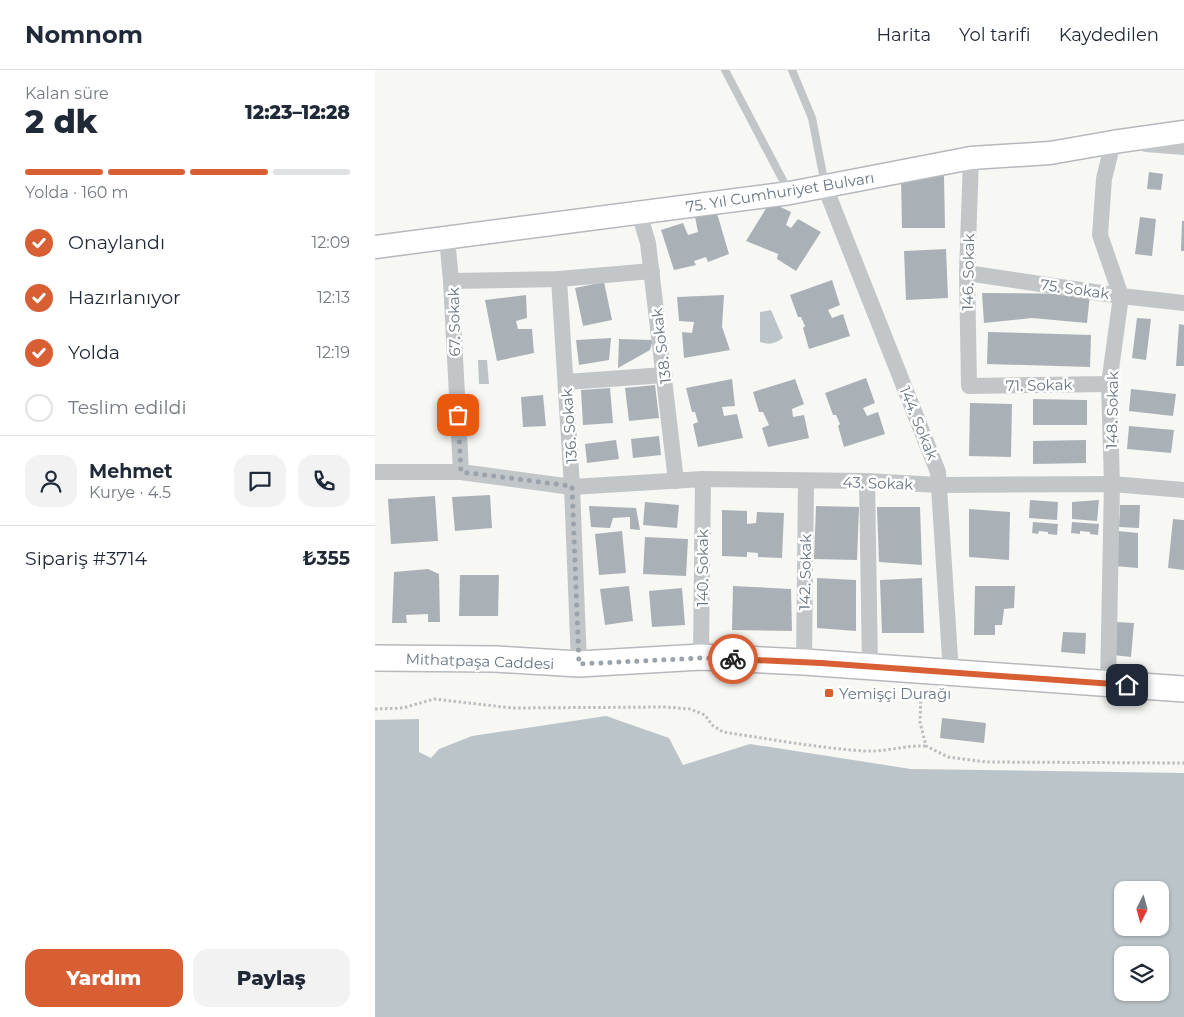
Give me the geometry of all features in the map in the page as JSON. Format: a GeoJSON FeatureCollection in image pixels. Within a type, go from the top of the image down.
{"type":"FeatureCollection","features":[{"type":"Feature","properties":{"kind":"main road","name":"Mithatpaşa Caddesi"},"geometry":{"type":"LineString","coordinates":[[375,658],[495,659],[579,664],[701,658],[871,666],[1184,689]]}},
{"type":"Feature","properties":{"kind":"street","name":"75. Yıl Cumhuriyet Bulvarı"},"geometry":{"type":"LineString","coordinates":[[375,247],[790,193],[971,158],[1050,153],[1184,132]]}},
{"type":"Feature","properties":{"kind":"street"},"geometry":{"type":"LineString","coordinates":[[1113,142],[1184,147]]}},
{"type":"Feature","properties":{"kind":"street","name":"148. Sokak"},"geometry":{"type":"LineString","coordinates":[[1108,684],[1112,484],[1109,384],[1121,296],[1100,235],[1104,179],[1113,142]]}},
{"type":"Feature","properties":{"kind":"street","name":"146. Sokak"},"geometry":{"type":"LineString","coordinates":[[969,386],[967,273],[971,158]]}},
{"type":"Feature","properties":{"kind":"street","name":"144. Sokak"},"geometry":{"type":"LineString","coordinates":[[825,187],[938,472],[951,673]]}},
{"type":"Feature","properties":{"kind":"street","name":"138. Sokak"},"geometry":{"type":"LineString","coordinates":[[639,213],[648,243],[652,271],[676,481]]}},
{"type":"Feature","properties":{"kind":"street"},"geometry":{"type":"LineString","coordinates":[[447,238],[451,281]]}},
{"type":"Feature","properties":{"kind":"street","name":"67. Sokak"},"geometry":{"type":"LineString","coordinates":[[461,472],[451,281],[559,279],[652,271]]}},
{"type":"Feature","properties":{"kind":"street","name":"75. Sokak"},"geometry":{"type":"LineString","coordinates":[[967,273],[1121,296],[1184,303]]}},
{"type":"Feature","properties":{"kind":"street","name":"136. Sokak"},"geometry":{"type":"LineString","coordinates":[[559,279],[572,486],[579,664]]}},
{"type":"Feature","properties":{"kind":"street"},"geometry":{"type":"LineString","coordinates":[[566,382],[665,375]]}},
{"type":"Feature","properties":{"kind":"street","name":"71. Sokak"},"geometry":{"type":"LineString","coordinates":[[969,386],[1109,384]]}},
{"type":"Feature","properties":{"kind":"street","name":"43. Sokak"},"geometry":{"type":"LineString","coordinates":[[375,472],[461,472],[572,486],[703,479],[806,482],[867,481],[939,485],[1112,484],[1184,490]]}},
{"type":"Feature","properties":{"kind":"street","name":"140. Sokak"},"geometry":{"type":"LineString","coordinates":[[701,658],[703,479]]}},
{"type":"Feature","properties":{"kind":"street"},"geometry":{"type":"LineString","coordinates":[[867,481],[871,666]]}},
{"type":"Feature","properties":{"kind":"street","name":"142. Sokak"},"geometry":{"type":"LineString","coordinates":[[804,662],[806,482]]}},
{"type":"Feature","properties":{"kind":"lane"},"geometry":{"type":"LineString","coordinates":[[725,70],[790,193]]}},
{"type":"Feature","properties":{"kind":"lane"},"geometry":{"type":"LineString","coordinates":[[792,70],[812,118],[825,187]]}},
{"type":"Feature","properties":{"kind":"path"},"geometry":{"type":"LineString","coordinates":[[922,670],[920,722],[926,746]]}},
{"type":"Feature","properties":{"kind":"path"},"geometry":{"type":"LineString","coordinates":[[375,710],[403,708],[434,699],[512,708],[666,707],[690,709],[705,715],[712,725],[723,732],[866,751],[926,746],[949,757],[986,762],[1184,763]]}},
{"type":"Feature","properties":{"kind":"shaded area"},"geometry":{"type":"Polygon","coordinates":[[[771,310],[783,338],[772,343],[760,342],[760,312],[771,310]]]}},
{"type":"Feature","properties":{"kind":"shaded area"},"geometry":{"type":"Polygon","coordinates":[[[478,360],[487,360],[489,384],[479,384],[478,360]]]}},
{"type":"Feature","properties":{"kind":"shaded area"},"geometry":{"type":"Polygon","coordinates":[[[606,716],[669,738],[683,765],[750,744],[911,769],[1184,773],[1184,1017],[375,1017],[375,720],[419,719],[419,752],[431,758],[439,749],[472,736],[606,716]]]}},
{"type":"Feature","properties":{"kind":"building"},"geometry":{"type":"Polygon","coordinates":[[[1149,172],[1163,174],[1161,190],[1147,189],[1149,172]]]}},
{"type":"Feature","properties":{"kind":"building"},"geometry":{"type":"Polygon","coordinates":[[[944,176],[945,228],[902,228],[901,177],[944,176]]]}},
{"type":"Feature","properties":{"kind":"building"},"geometry":{"type":"Polygon","coordinates":[[[770,202],[791,212],[786,225],[791,228],[798,219],[821,232],[796,271],[777,259],[778,254],[746,241],[770,202]]]}},
{"type":"Feature","properties":{"kind":"building"},"geometry":{"type":"Polygon","coordinates":[[[716,210],[729,254],[708,262],[706,257],[694,261],[696,265],[674,270],[661,230],[683,223],[688,235],[698,232],[695,217],[716,210]]]}},
{"type":"Feature","properties":{"kind":"building"},"geometry":{"type":"Polygon","coordinates":[[[1140,217],[1156,219],[1152,256],[1135,254],[1140,217]]]}},
{"type":"Feature","properties":{"kind":"building"},"geometry":{"type":"Polygon","coordinates":[[[1182,221],[1184,221],[1184,251],[1181,251],[1182,221]]]}},
{"type":"Feature","properties":{"kind":"building"},"geometry":{"type":"Polygon","coordinates":[[[946,249],[948,298],[906,300],[904,251],[946,249]]]}},
{"type":"Feature","properties":{"kind":"building"},"geometry":{"type":"Polygon","coordinates":[[[832,280],[840,305],[828,310],[832,318],[843,314],[850,336],[809,349],[803,328],[805,326],[801,317],[798,317],[790,295],[832,280]]]}},
{"type":"Feature","properties":{"kind":"building"},"geometry":{"type":"Polygon","coordinates":[[[604,282],[612,320],[583,326],[575,288],[604,282]]]}},
{"type":"Feature","properties":{"kind":"building"},"geometry":{"type":"Polygon","coordinates":[[[982,293],[1090,294],[1087,323],[1032,318],[984,323],[982,293]]]}},
{"type":"Feature","properties":{"kind":"building"},"geometry":{"type":"Polygon","coordinates":[[[526,295],[527,318],[516,321],[518,329],[532,329],[534,353],[497,361],[485,300],[526,295]]]}},
{"type":"Feature","properties":{"kind":"building"},"geometry":{"type":"Polygon","coordinates":[[[724,295],[722,327],[730,350],[684,358],[682,332],[692,333],[694,322],[679,321],[677,297],[724,295]]]}},
{"type":"Feature","properties":{"kind":"building"},"geometry":{"type":"Polygon","coordinates":[[[1137,318],[1151,319],[1146,360],[1132,358],[1137,318]]]}},
{"type":"Feature","properties":{"kind":"building"},"geometry":{"type":"Polygon","coordinates":[[[1179,324],[1184,325],[1184,366],[1176,366],[1179,324]]]}},
{"type":"Feature","properties":{"kind":"building"},"geometry":{"type":"Polygon","coordinates":[[[988,332],[1091,335],[1090,367],[987,364],[988,332]]]}},
{"type":"Feature","properties":{"kind":"building"},"geometry":{"type":"Polygon","coordinates":[[[611,338],[609,360],[579,365],[576,340],[611,338]]]}},
{"type":"Feature","properties":{"kind":"building"},"geometry":{"type":"Polygon","coordinates":[[[619,339],[653,340],[650,350],[618,368],[619,339]]]}},
{"type":"Feature","properties":{"kind":"building"},"geometry":{"type":"Polygon","coordinates":[[[866,378],[875,403],[863,408],[867,416],[878,412],[885,434],[844,447],[838,426],[840,424],[836,415],[833,415],[825,393],[866,378]]]}},
{"type":"Feature","properties":{"kind":"building"},"geometry":{"type":"Polygon","coordinates":[[[732,379],[735,406],[722,407],[724,416],[737,414],[743,438],[698,447],[693,424],[698,422],[695,412],[692,412],[686,388],[732,379]]]}},
{"type":"Feature","properties":{"kind":"building"},"geometry":{"type":"Polygon","coordinates":[[[795,379],[804,404],[792,409],[793,417],[804,415],[809,438],[768,447],[762,428],[769,425],[763,412],[759,412],[753,392],[795,379]]]}},
{"type":"Feature","properties":{"kind":"building"},"geometry":{"type":"Polygon","coordinates":[[[655,385],[659,418],[629,421],[625,388],[655,385]]]}},
{"type":"Feature","properties":{"kind":"building"},"geometry":{"type":"Polygon","coordinates":[[[610,388],[613,423],[583,425],[581,390],[610,388]]]}},
{"type":"Feature","properties":{"kind":"building"},"geometry":{"type":"Polygon","coordinates":[[[1131,389],[1176,394],[1173,416],[1129,411],[1131,389]]]}},
{"type":"Feature","properties":{"kind":"building"},"geometry":{"type":"Polygon","coordinates":[[[543,395],[546,426],[523,427],[521,397],[543,395]]]}},
{"type":"Feature","properties":{"kind":"building"},"geometry":{"type":"Polygon","coordinates":[[[1033,399],[1087,400],[1087,425],[1033,425],[1033,399]]]}},
{"type":"Feature","properties":{"kind":"building"},"geometry":{"type":"Polygon","coordinates":[[[970,403],[1012,404],[1011,457],[969,456],[970,403]]]}},
{"type":"Feature","properties":{"kind":"building"},"geometry":{"type":"Polygon","coordinates":[[[1129,426],[1174,430],[1171,453],[1127,449],[1129,426]]]}},
{"type":"Feature","properties":{"kind":"building"},"geometry":{"type":"Polygon","coordinates":[[[659,436],[661,455],[633,458],[631,439],[659,436]]]}},
{"type":"Feature","properties":{"kind":"building"},"geometry":{"type":"Polygon","coordinates":[[[616,440],[619,459],[587,463],[585,444],[616,440]]]}},
{"type":"Feature","properties":{"kind":"building"},"geometry":{"type":"Polygon","coordinates":[[[1086,440],[1086,463],[1033,464],[1033,441],[1086,440]]]}},
{"type":"Feature","properties":{"kind":"building"},"geometry":{"type":"Polygon","coordinates":[[[490,495],[492,528],[455,531],[452,497],[490,495]]]}},
{"type":"Feature","properties":{"kind":"building"},"geometry":{"type":"Polygon","coordinates":[[[435,496],[438,541],[391,544],[388,499],[435,496]]]}},
{"type":"Feature","properties":{"kind":"building"},"geometry":{"type":"Polygon","coordinates":[[[1030,500],[1058,502],[1057,520],[1029,518],[1030,500]]]}},
{"type":"Feature","properties":{"kind":"building"},"geometry":{"type":"Polygon","coordinates":[[[1099,500],[1097,521],[1072,519],[1072,502],[1099,500]]]}},
{"type":"Feature","properties":{"kind":"building"},"geometry":{"type":"Polygon","coordinates":[[[645,502],[679,505],[677,528],[643,525],[645,502]]]}},
{"type":"Feature","properties":{"kind":"building"},"geometry":{"type":"Polygon","coordinates":[[[1120,505],[1140,505],[1139,528],[1119,527],[1120,505]]]}},
{"type":"Feature","properties":{"kind":"building"},"geometry":{"type":"Polygon","coordinates":[[[589,506],[636,508],[640,530],[630,529],[630,517],[613,518],[610,528],[591,527],[589,506]]]}},
{"type":"Feature","properties":{"kind":"building"},"geometry":{"type":"Polygon","coordinates":[[[816,506],[859,507],[857,560],[814,559],[816,506]]]}},
{"type":"Feature","properties":{"kind":"building"},"geometry":{"type":"Polygon","coordinates":[[[877,507],[920,507],[922,565],[879,562],[877,507]]]}},
{"type":"Feature","properties":{"kind":"building"},"geometry":{"type":"Polygon","coordinates":[[[969,509],[1010,512],[1009,560],[969,557],[969,509]]]}},
{"type":"Feature","properties":{"kind":"building"},"geometry":{"type":"Polygon","coordinates":[[[722,510],[747,511],[747,524],[756,523],[757,512],[784,513],[782,558],[758,557],[758,553],[747,552],[747,557],[722,556],[722,510]]]}},
{"type":"Feature","properties":{"kind":"building"},"geometry":{"type":"Polygon","coordinates":[[[1173,519],[1184,520],[1184,570],[1168,568],[1173,519]]]}},
{"type":"Feature","properties":{"kind":"building"},"geometry":{"type":"Polygon","coordinates":[[[1033,522],[1058,524],[1057,535],[1039,531],[1038,534],[1032,533],[1033,522]]]}},
{"type":"Feature","properties":{"kind":"building"},"geometry":{"type":"Polygon","coordinates":[[[1072,522],[1099,524],[1098,535],[1080,531],[1080,534],[1071,533],[1072,522]]]}},
{"type":"Feature","properties":{"kind":"building"},"geometry":{"type":"Polygon","coordinates":[[[622,531],[626,573],[599,575],[595,534],[622,531]]]}},
{"type":"Feature","properties":{"kind":"building"},"geometry":{"type":"Polygon","coordinates":[[[1118,531],[1138,533],[1138,568],[1114,566],[1118,531]]]}},
{"type":"Feature","properties":{"kind":"building"},"geometry":{"type":"Polygon","coordinates":[[[645,537],[688,539],[686,576],[643,574],[645,537]]]}},
{"type":"Feature","properties":{"kind":"building"},"geometry":{"type":"Polygon","coordinates":[[[428,569],[439,574],[440,622],[428,622],[428,614],[406,615],[407,623],[392,623],[394,572],[428,569]]]}},
{"type":"Feature","properties":{"kind":"building"},"geometry":{"type":"Polygon","coordinates":[[[460,575],[499,575],[498,616],[459,616],[460,575]]]}},
{"type":"Feature","properties":{"kind":"building"},"geometry":{"type":"Polygon","coordinates":[[[817,578],[856,580],[856,631],[817,628],[817,578]]]}},
{"type":"Feature","properties":{"kind":"building"},"geometry":{"type":"Polygon","coordinates":[[[922,578],[924,633],[882,633],[880,580],[922,578]]]}},
{"type":"Feature","properties":{"kind":"building"},"geometry":{"type":"Polygon","coordinates":[[[629,586],[633,621],[605,625],[600,589],[629,586]]]}},
{"type":"Feature","properties":{"kind":"building"},"geometry":{"type":"Polygon","coordinates":[[[733,586],[791,589],[792,631],[732,630],[733,586]]]}},
{"type":"Feature","properties":{"kind":"building"},"geometry":{"type":"Polygon","coordinates":[[[975,586],[1015,586],[1014,608],[1004,609],[1002,625],[995,625],[995,635],[974,635],[975,586]]]}},
{"type":"Feature","properties":{"kind":"building"},"geometry":{"type":"Polygon","coordinates":[[[682,588],[685,625],[652,627],[649,591],[682,588]]]}},
{"type":"Feature","properties":{"kind":"building"},"geometry":{"type":"Polygon","coordinates":[[[1116,622],[1134,623],[1131,657],[1113,655],[1116,622]]]}},
{"type":"Feature","properties":{"kind":"building"},"geometry":{"type":"Polygon","coordinates":[[[1063,632],[1086,633],[1085,654],[1061,652],[1063,632]]]}},
{"type":"Feature","properties":{"kind":"building"},"geometry":{"type":"Polygon","coordinates":[[[942,718],[986,723],[984,743],[940,738],[942,718]]]}},
{"type":"Feature","properties":{"kind":"way so far"},"geometry":{"type":"LineString","coordinates":[[458,415],[461,472],[572,486],[579,664],[701,658],[733,659]]}},
{"type":"Feature","properties":{"kind":"place","name":"Yemişçi Durağı"},"geometry":{"type":"Point","coordinates":[829,693]}},
{"type":"Feature","properties":{"kind":"route"},"geometry":{"type":"LineString","coordinates":[[733,659],[821,663],[1127,685]]}}]}
